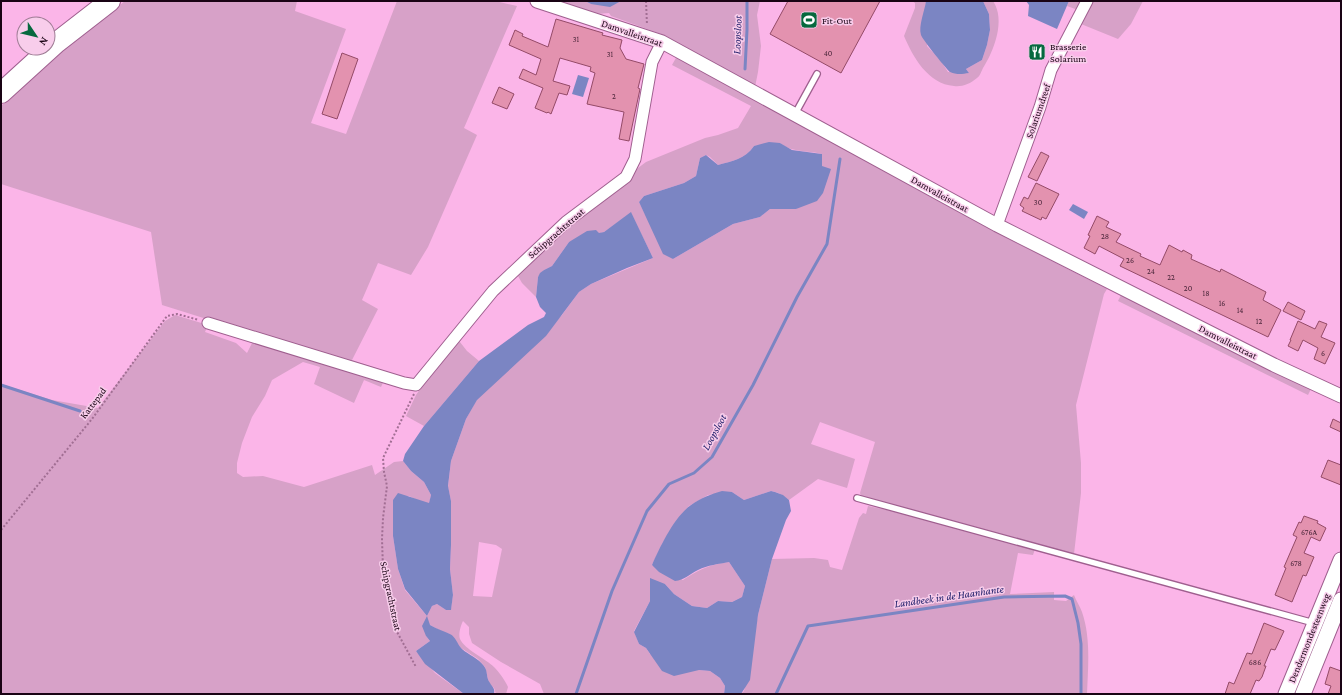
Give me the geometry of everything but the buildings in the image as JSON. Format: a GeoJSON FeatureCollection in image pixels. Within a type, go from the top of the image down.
{"type":"FeatureCollection","features":[{"type":"Feature","properties":{"kind":"highway"},"geometry":{"type":"LineString","coordinates":[[1,93],[56,43],[110,1]]}},
{"type":"Feature","properties":{"kind":"main road","name":"Dendermondesteenweg"},"geometry":{"type":"LineString","coordinates":[[1286,694],[1341,560]]}},
{"type":"Feature","properties":{"kind":"main road","name":"Dendermondesteenweg"},"geometry":{"type":"LineString","coordinates":[[1303,694],[1341,600]]}},
{"type":"Feature","properties":{"kind":"street","name":"Damvalleistraat"},"geometry":{"type":"LineString","coordinates":[[537,1],[662,42],[997,225],[1275,366],[1341,396]]}},
{"type":"Feature","properties":{"kind":"street","name":"Solariumdreef"},"geometry":{"type":"LineString","coordinates":[[997,225],[1040,107],[1051,70],[1087,1]]}},
{"type":"Feature","properties":{"kind":"street","name":"Schipgrachtstraat"},"geometry":{"type":"LineString","coordinates":[[416,385],[493,291],[566,222],[626,177],[635,159],[652,62],[662,42]]}},
{"type":"Feature","properties":{"kind":"street"},"geometry":{"type":"LineString","coordinates":[[208,323],[404,383],[416,385]]}},
{"type":"Feature","properties":{"kind":"lane"},"geometry":{"type":"LineString","coordinates":[[795,114],[817,74]]}},
{"type":"Feature","properties":{"kind":"lane"},"geometry":{"type":"LineString","coordinates":[[857,498],[1315,624],[1329,630]]}},
{"type":"Feature","properties":{"kind":"path"},"geometry":{"type":"LineString","coordinates":[[646,1],[647,37]]}},
{"type":"Feature","properties":{"kind":"path","name":"Kattepad"},"geometry":{"type":"LineString","coordinates":[[1,530],[92,419],[167,316],[177,314],[208,323]]}},
{"type":"Feature","properties":{"kind":"path","name":"Schipgrachtstraat"},"geometry":{"type":"LineString","coordinates":[[416,385],[417,388],[383,458],[387,486],[382,539],[383,570],[392,604],[396,630],[416,667]]}},
{"type":"Feature","properties":{"kind":"shaded area"},"geometry":{"type":"Polygon","coordinates":[[[125,1],[297,1],[295,11],[346,29],[311,123],[346,134],[397,1],[495,1],[517,6],[464,128],[477,135],[428,247],[411,275],[378,263],[362,300],[378,309],[352,360],[388,372],[381,387],[364,380],[354,403],[314,384],[320,367],[303,362],[272,380],[265,396],[252,417],[242,443],[237,463],[237,473],[243,477],[263,476],[304,487],[372,465],[375,475],[394,462],[403,461],[411,471],[424,482],[431,495],[429,504],[409,496],[393,500],[393,536],[398,569],[405,590],[427,616],[432,606],[437,604],[446,610],[451,609],[453,595],[450,569],[451,501],[448,487],[451,461],[466,419],[477,399],[562,315],[579,292],[591,284],[653,258],[631,213],[604,232],[569,242],[552,266],[544,270],[538,277],[536,297],[522,283],[518,276],[524,267],[548,243],[630,177],[646,162],[705,138],[738,128],[751,106],[672,65],[677,56],[947,203],[1009,239],[1107,289],[1104,294],[1076,405],[1081,463],[1081,493],[1074,554],[1036,546],[1033,555],[1018,553],[1010,594],[1054,592],[1054,600],[1066,601],[1074,595],[1082,612],[1087,632],[1087,694],[741,694],[744,691],[758,615],[772,559],[814,558],[828,560],[830,567],[842,570],[859,518],[863,513],[866,514],[868,506],[896,512],[896,506],[861,496],[860,493],[875,442],[820,422],[811,444],[855,459],[847,488],[818,479],[789,500],[776,492],[771,491],[744,500],[732,492],[708,495],[689,506],[675,523],[663,542],[652,565],[683,580],[705,568],[729,562],[745,586],[742,597],[732,602],[718,601],[707,608],[692,606],[674,594],[665,584],[650,601],[634,631],[639,644],[646,648],[650,654],[699,670],[710,671],[720,678],[725,686],[724,694],[544,694],[540,684],[501,662],[472,643],[469,634],[469,627],[463,621],[459,637],[462,643],[498,671],[508,687],[506,694],[496,694],[494,688],[489,683],[485,667],[478,659],[461,648],[450,634],[430,625],[426,636],[430,641],[416,651],[435,673],[464,694],[1,694],[1,384],[52,400],[98,408],[165,321],[175,315],[208,325],[205,332],[236,343],[247,353],[258,335],[162,305],[151,232],[1,184],[1,106],[43,66],[125,1]],[[780,143],[754,146],[742,157],[718,165],[706,155],[700,158],[696,176],[684,183],[644,196],[639,202],[673,259],[733,224],[760,217],[770,209],[796,209],[822,166],[822,154],[795,150],[780,143]],[[479,542],[473,596],[492,597],[502,549],[496,545],[479,542]]]}},
{"type":"Feature","properties":{"kind":"shaded area"},"geometry":{"type":"Polygon","coordinates":[[[549,1],[585,1],[591,4],[613,4],[621,1],[760,1],[757,15],[761,46],[755,87],[669,40],[661,34],[611,16],[609,13],[597,14],[549,1]]]}},
{"type":"Feature","properties":{"kind":"shaded area"},"geometry":{"type":"Polygon","coordinates":[[[912,1],[926,1],[927,46],[941,61],[948,72],[969,73],[966,69],[982,60],[990,30],[989,14],[983,1],[993,1],[997,9],[998,17],[997,35],[991,53],[980,74],[972,82],[960,86],[945,84],[929,75],[917,61],[904,36],[915,8],[915,3],[912,1]]]}},
{"type":"Feature","properties":{"kind":"shaded area"},"geometry":{"type":"Polygon","coordinates":[[[1069,1],[1083,1],[1078,10],[1067,6],[1069,1]]]}},
{"type":"Feature","properties":{"kind":"shaded area"},"geometry":{"type":"Polygon","coordinates":[[[1093,1],[1143,1],[1131,24],[1118,39],[1081,24],[1093,1]]]}},
{"type":"Feature","properties":{"kind":"shaded area"},"geometry":{"type":"Polygon","coordinates":[[[1121,295],[1311,389],[1308,395],[1118,301],[1121,295]]]}},
{"type":"Feature","properties":{"kind":"shaded area"},"geometry":{"type":"Polygon","coordinates":[[[456,337],[467,351],[479,361],[424,426],[406,416],[416,395],[456,337]]]}},
{"type":"Feature","properties":{"kind":"water"},"geometry":{"type":"Polygon","coordinates":[[[585,1],[621,1],[610,7],[591,4],[585,1]]]}},
{"type":"Feature","properties":{"kind":"water"},"geometry":{"type":"Polygon","coordinates":[[[926,1],[983,1],[989,14],[990,30],[982,60],[966,69],[969,73],[957,74],[950,72],[922,38],[920,27],[926,1]]]}},
{"type":"Feature","properties":{"kind":"water"},"geometry":{"type":"Polygon","coordinates":[[[1026,1],[1069,1],[1057,29],[1028,16],[1029,5],[1026,1]]]}},
{"type":"Feature","properties":{"kind":"water"},"geometry":{"type":"Polygon","coordinates":[[[578,75],[589,78],[583,97],[572,94],[578,75]]]}},
{"type":"Feature","properties":{"kind":"water"},"geometry":{"type":"Polygon","coordinates":[[[769,142],[780,143],[792,150],[822,154],[822,166],[831,169],[823,193],[817,201],[796,209],[770,209],[760,217],[733,224],[673,259],[663,254],[639,202],[644,196],[684,183],[696,176],[700,158],[706,155],[718,165],[738,159],[747,154],[754,146],[769,142]]]}},
{"type":"Feature","properties":{"kind":"water"},"geometry":{"type":"Polygon","coordinates":[[[1073,204],[1088,212],[1084,219],[1069,210],[1073,204]]]}},
{"type":"Feature","properties":{"kind":"water"},"geometry":{"type":"Polygon","coordinates":[[[631,212],[653,258],[591,284],[579,292],[546,336],[477,400],[466,419],[451,461],[448,486],[451,501],[450,569],[453,595],[451,610],[446,610],[437,604],[432,606],[427,616],[405,589],[398,569],[393,536],[393,500],[398,493],[429,503],[431,495],[424,482],[411,471],[403,461],[405,454],[424,426],[479,361],[528,325],[544,317],[546,313],[540,307],[536,297],[538,277],[540,273],[552,266],[569,242],[587,231],[596,230],[599,233],[604,232],[631,212]]]}},
{"type":"Feature","properties":{"kind":"water"},"geometry":{"type":"Polygon","coordinates":[[[722,491],[732,492],[744,500],[771,491],[775,492],[783,495],[789,500],[791,511],[786,520],[772,559],[758,615],[750,680],[741,694],[724,694],[725,686],[720,678],[710,671],[699,670],[674,676],[662,671],[646,648],[639,644],[634,632],[650,601],[650,578],[665,584],[674,594],[692,606],[707,608],[718,601],[732,602],[742,597],[745,586],[729,562],[706,567],[675,581],[659,572],[652,565],[668,533],[685,510],[702,498],[722,491]]]}},
{"type":"Feature","properties":{"kind":"water"},"geometry":{"type":"Polygon","coordinates":[[[427,616],[430,625],[452,635],[462,649],[482,663],[494,689],[494,694],[464,694],[425,664],[416,651],[430,641],[422,626],[427,616]]]}},
{"type":"Feature","properties":{"kind":"waterway","name":"Loopsloot"},"geometry":{"type":"LineString","coordinates":[[745,69],[747,1]]}},
{"type":"Feature","properties":{"kind":"waterway","name":"Loopsloot"},"geometry":{"type":"LineString","coordinates":[[576,694],[612,591],[647,511],[669,484],[694,473],[712,457],[753,385],[797,297],[827,244],[840,159]]}},
{"type":"Feature","properties":{"kind":"waterway"},"geometry":{"type":"LineString","coordinates":[[1,385],[80,411]]}},
{"type":"Feature","properties":{"kind":"waterway","name":"Landbeek in de Haanhante"},"geometry":{"type":"LineString","coordinates":[[776,694],[808,626],[1004,597],[1065,596],[1072,599],[1078,623],[1081,644],[1081,694]]}},
{"type":"Feature","properties":{"kind":"place","name":"Fit-Out"},"geometry":{"type":"Point","coordinates":[809,20]}},
{"type":"Feature","properties":{"kind":"place","name":"Brasserie Solarium"},"geometry":{"type":"Point","coordinates":[1037,52]}}]}
